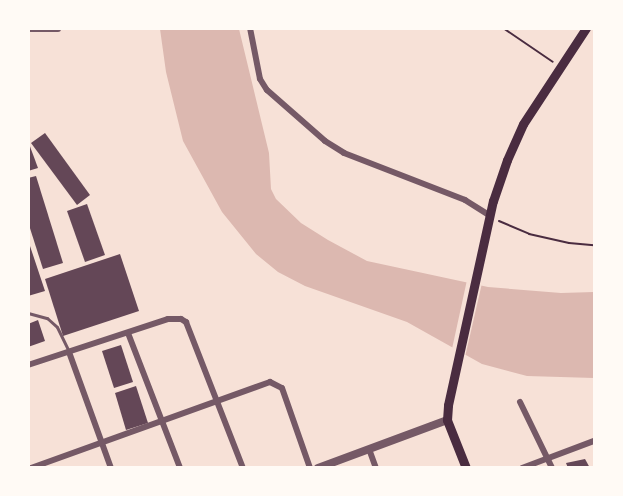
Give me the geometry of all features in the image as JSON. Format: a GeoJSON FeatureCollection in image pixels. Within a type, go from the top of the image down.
{"type":"FeatureCollection","features":[{"type":"Feature","properties":{"kind":"main road"},"geometry":{"type":"LineString","coordinates":[[466,468],[447,420],[449,395],[489,215],[507,160],[523,124],[586,28]]}},
{"type":"Feature","properties":{"kind":"street"},"geometry":{"type":"LineString","coordinates":[[28,28],[58,29]]}},
{"type":"Feature","properties":{"kind":"street"},"geometry":{"type":"LineString","coordinates":[[250,28],[260,79],[267,90],[325,141],[344,153],[465,200],[489,215]]}},
{"type":"Feature","properties":{"kind":"street"},"geometry":{"type":"LineString","coordinates":[[28,365],[175,317],[186,322],[243,468]]}},
{"type":"Feature","properties":{"kind":"street"},"geometry":{"type":"LineString","coordinates":[[128,333],[180,468]]}},
{"type":"Feature","properties":{"kind":"street"},"geometry":{"type":"LineString","coordinates":[[69,352],[111,468]]}},
{"type":"Feature","properties":{"kind":"street"},"geometry":{"type":"LineString","coordinates":[[31,468],[270,382],[277,384],[284,394],[310,468]]}},
{"type":"Feature","properties":{"kind":"street"},"geometry":{"type":"LineString","coordinates":[[520,402],[552,468]]}},
{"type":"Feature","properties":{"kind":"street"},"geometry":{"type":"LineString","coordinates":[[318,468],[447,420]]}},
{"type":"Feature","properties":{"kind":"street"},"geometry":{"type":"LineString","coordinates":[[522,468],[594,441]]}},
{"type":"Feature","properties":{"kind":"street"},"geometry":{"type":"LineString","coordinates":[[369,449],[376,468]]}},
{"type":"Feature","properties":{"kind":"lane"},"geometry":{"type":"LineString","coordinates":[[28,313],[47,318],[57,327],[69,352]]}},
{"type":"Feature","properties":{"kind":"path"},"geometry":{"type":"LineString","coordinates":[[503,28],[561,66]]}},
{"type":"Feature","properties":{"kind":"path"},"geometry":{"type":"LineString","coordinates":[[489,215],[529,234],[569,243],[594,245]]}},
{"type":"Feature","properties":{"kind":"shaded area"},"geometry":{"type":"Polygon","coordinates":[[[160,29],[239,29],[269,153],[271,189],[276,199],[301,223],[328,240],[367,261],[488,287],[561,293],[594,292],[594,378],[527,376],[482,364],[407,322],[305,286],[278,272],[256,254],[222,212],[183,141],[166,72],[160,29]]]}},
{"type":"Feature","properties":{"kind":"pier"},"geometry":{"type":"Polygon","coordinates":[[[467,280],[482,283],[465,357],[452,349],[467,280]]]}},
{"type":"Feature","properties":{"kind":"building"},"geometry":{"type":"Polygon","coordinates":[[[45,133],[90,195],[77,205],[31,143],[45,133]]]}},
{"type":"Feature","properties":{"kind":"building"},"geometry":{"type":"Polygon","coordinates":[[[28,141],[38,168],[28,171],[28,141]]]}},
{"type":"Feature","properties":{"kind":"building"},"geometry":{"type":"Polygon","coordinates":[[[36,176],[63,263],[43,269],[28,222],[28,178],[36,176]]]}},
{"type":"Feature","properties":{"kind":"building"},"geometry":{"type":"Polygon","coordinates":[[[87,204],[105,255],[85,262],[67,211],[87,204]]]}},
{"type":"Feature","properties":{"kind":"building"},"geometry":{"type":"Polygon","coordinates":[[[28,240],[45,291],[28,296],[28,240]]]}},
{"type":"Feature","properties":{"kind":"building"},"geometry":{"type":"Polygon","coordinates":[[[120,254],[139,311],[63,336],[45,279],[120,254]]]}},
{"type":"Feature","properties":{"kind":"building"},"geometry":{"type":"Polygon","coordinates":[[[38,320],[45,341],[28,347],[28,324],[38,320]]]}},
{"type":"Feature","properties":{"kind":"building"},"geometry":{"type":"Polygon","coordinates":[[[121,345],[133,382],[114,388],[102,351],[121,345]]]}},
{"type":"Feature","properties":{"kind":"building"},"geometry":{"type":"Polygon","coordinates":[[[136,386],[148,423],[126,430],[115,393],[136,386]]]}},
{"type":"Feature","properties":{"kind":"building"},"geometry":{"type":"Polygon","coordinates":[[[585,459],[590,468],[568,468],[566,463],[585,459]]]}}]}
